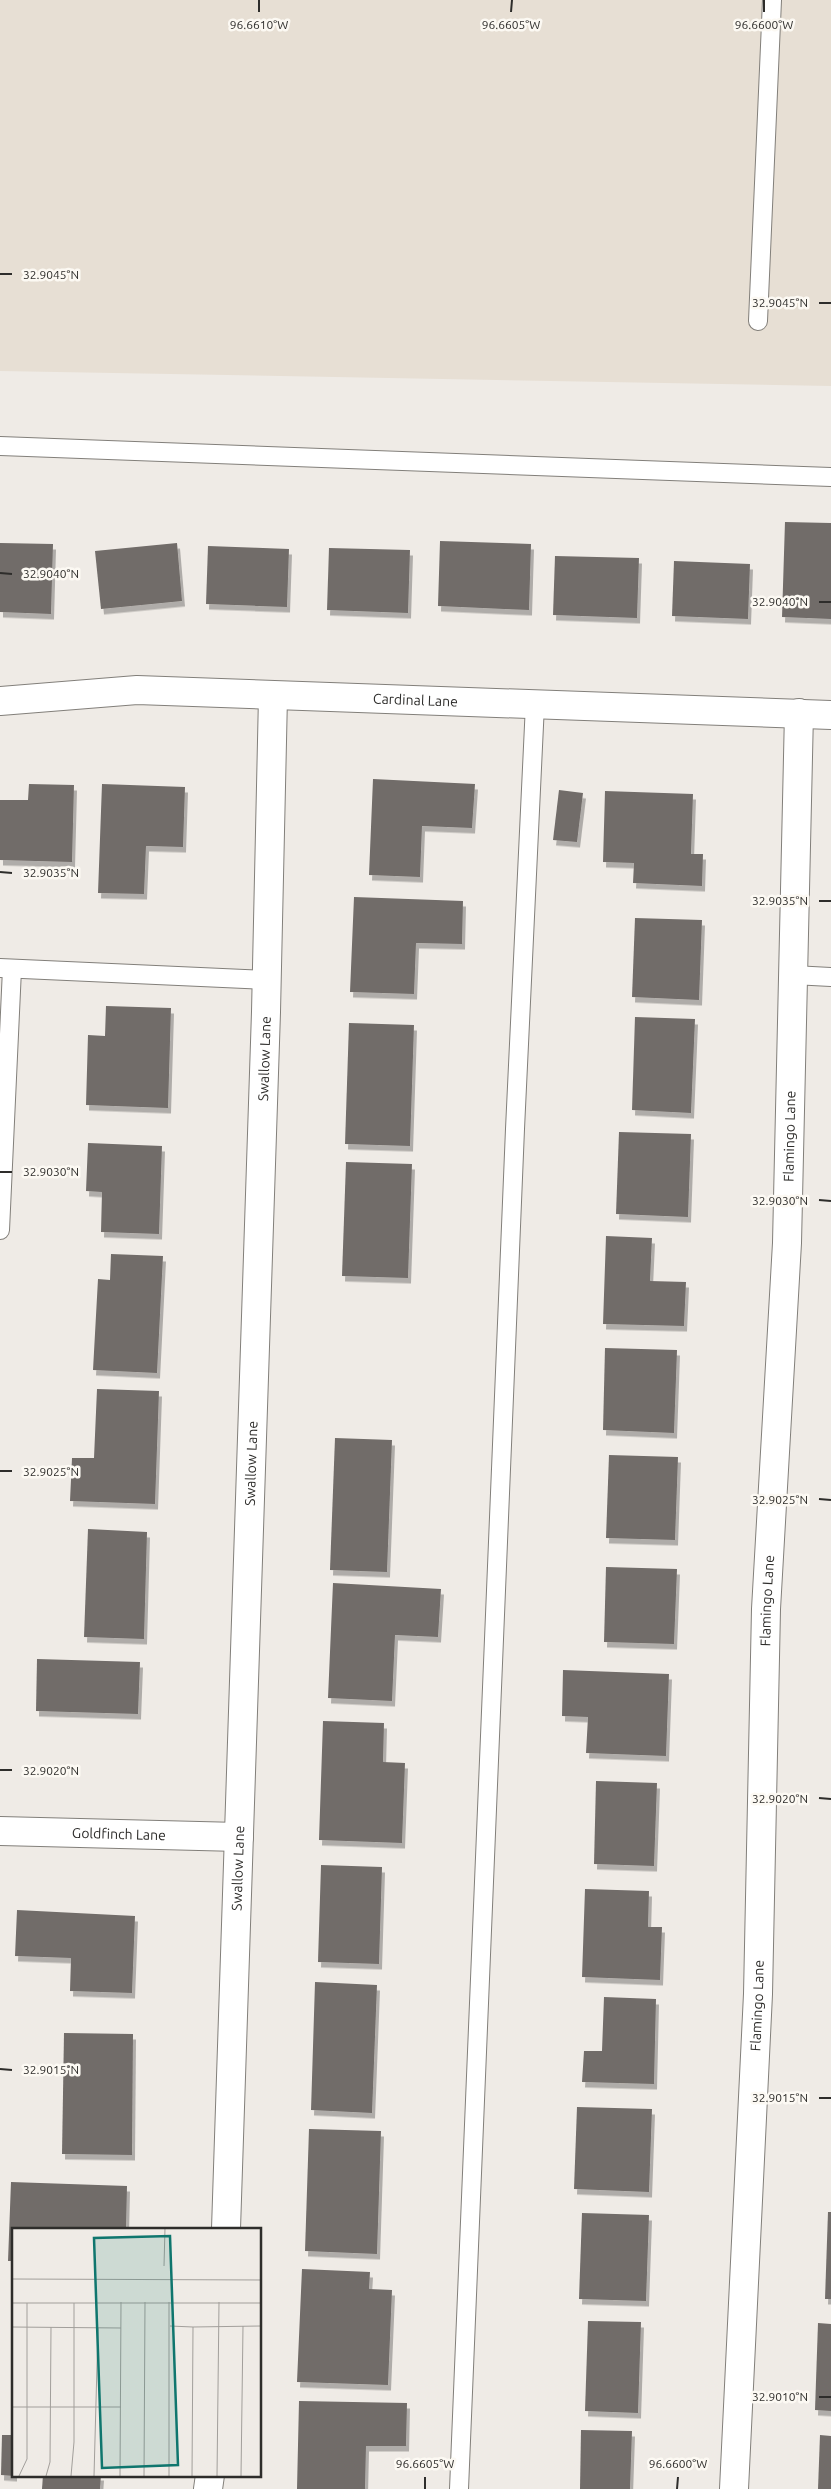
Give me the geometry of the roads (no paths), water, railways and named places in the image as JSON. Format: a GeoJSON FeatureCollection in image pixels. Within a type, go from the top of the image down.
{"type":"FeatureCollection","features":[{"type":"Feature","properties":{"kind":"street","name":"Cardinal Lane"},"geometry":{"type":"LineString","coordinates":[[0,701],[137,690],[831,715]]}},
{"type":"Feature","properties":{"kind":"street","name":"Swallow Lane"},"geometry":{"type":"LineString","coordinates":[[226,2228],[267,980],[273,696]]}},
{"type":"Feature","properties":{"kind":"street","name":"Flamingo Lane"},"geometry":{"type":"LineString","coordinates":[[734,2489],[758,1994],[766,1609],[787,1243],[799,713]]}},
{"type":"Feature","properties":{"kind":"street","name":"Goldfinch Lane"},"geometry":{"type":"LineString","coordinates":[[0,1831],[239,1838]]}},
{"type":"Feature","properties":{"kind":"street"},"geometry":{"type":"LineString","coordinates":[[208,2489],[210,2476]]}},
{"type":"Feature","properties":{"kind":"lane"},"geometry":{"type":"LineString","coordinates":[[758,321],[772,0]]}},
{"type":"Feature","properties":{"kind":"lane"},"geometry":{"type":"LineString","coordinates":[[0,446],[831,477]]}},
{"type":"Feature","properties":{"kind":"lane"},"geometry":{"type":"LineString","coordinates":[[459,2489],[511,1219],[535,704]]}},
{"type":"Feature","properties":{"kind":"lane"},"geometry":{"type":"LineString","coordinates":[[0,1230],[6,968],[267,980]]}},
{"type":"Feature","properties":{"kind":"lane"},"geometry":{"type":"LineString","coordinates":[[793,976],[831,977]]}}]}
